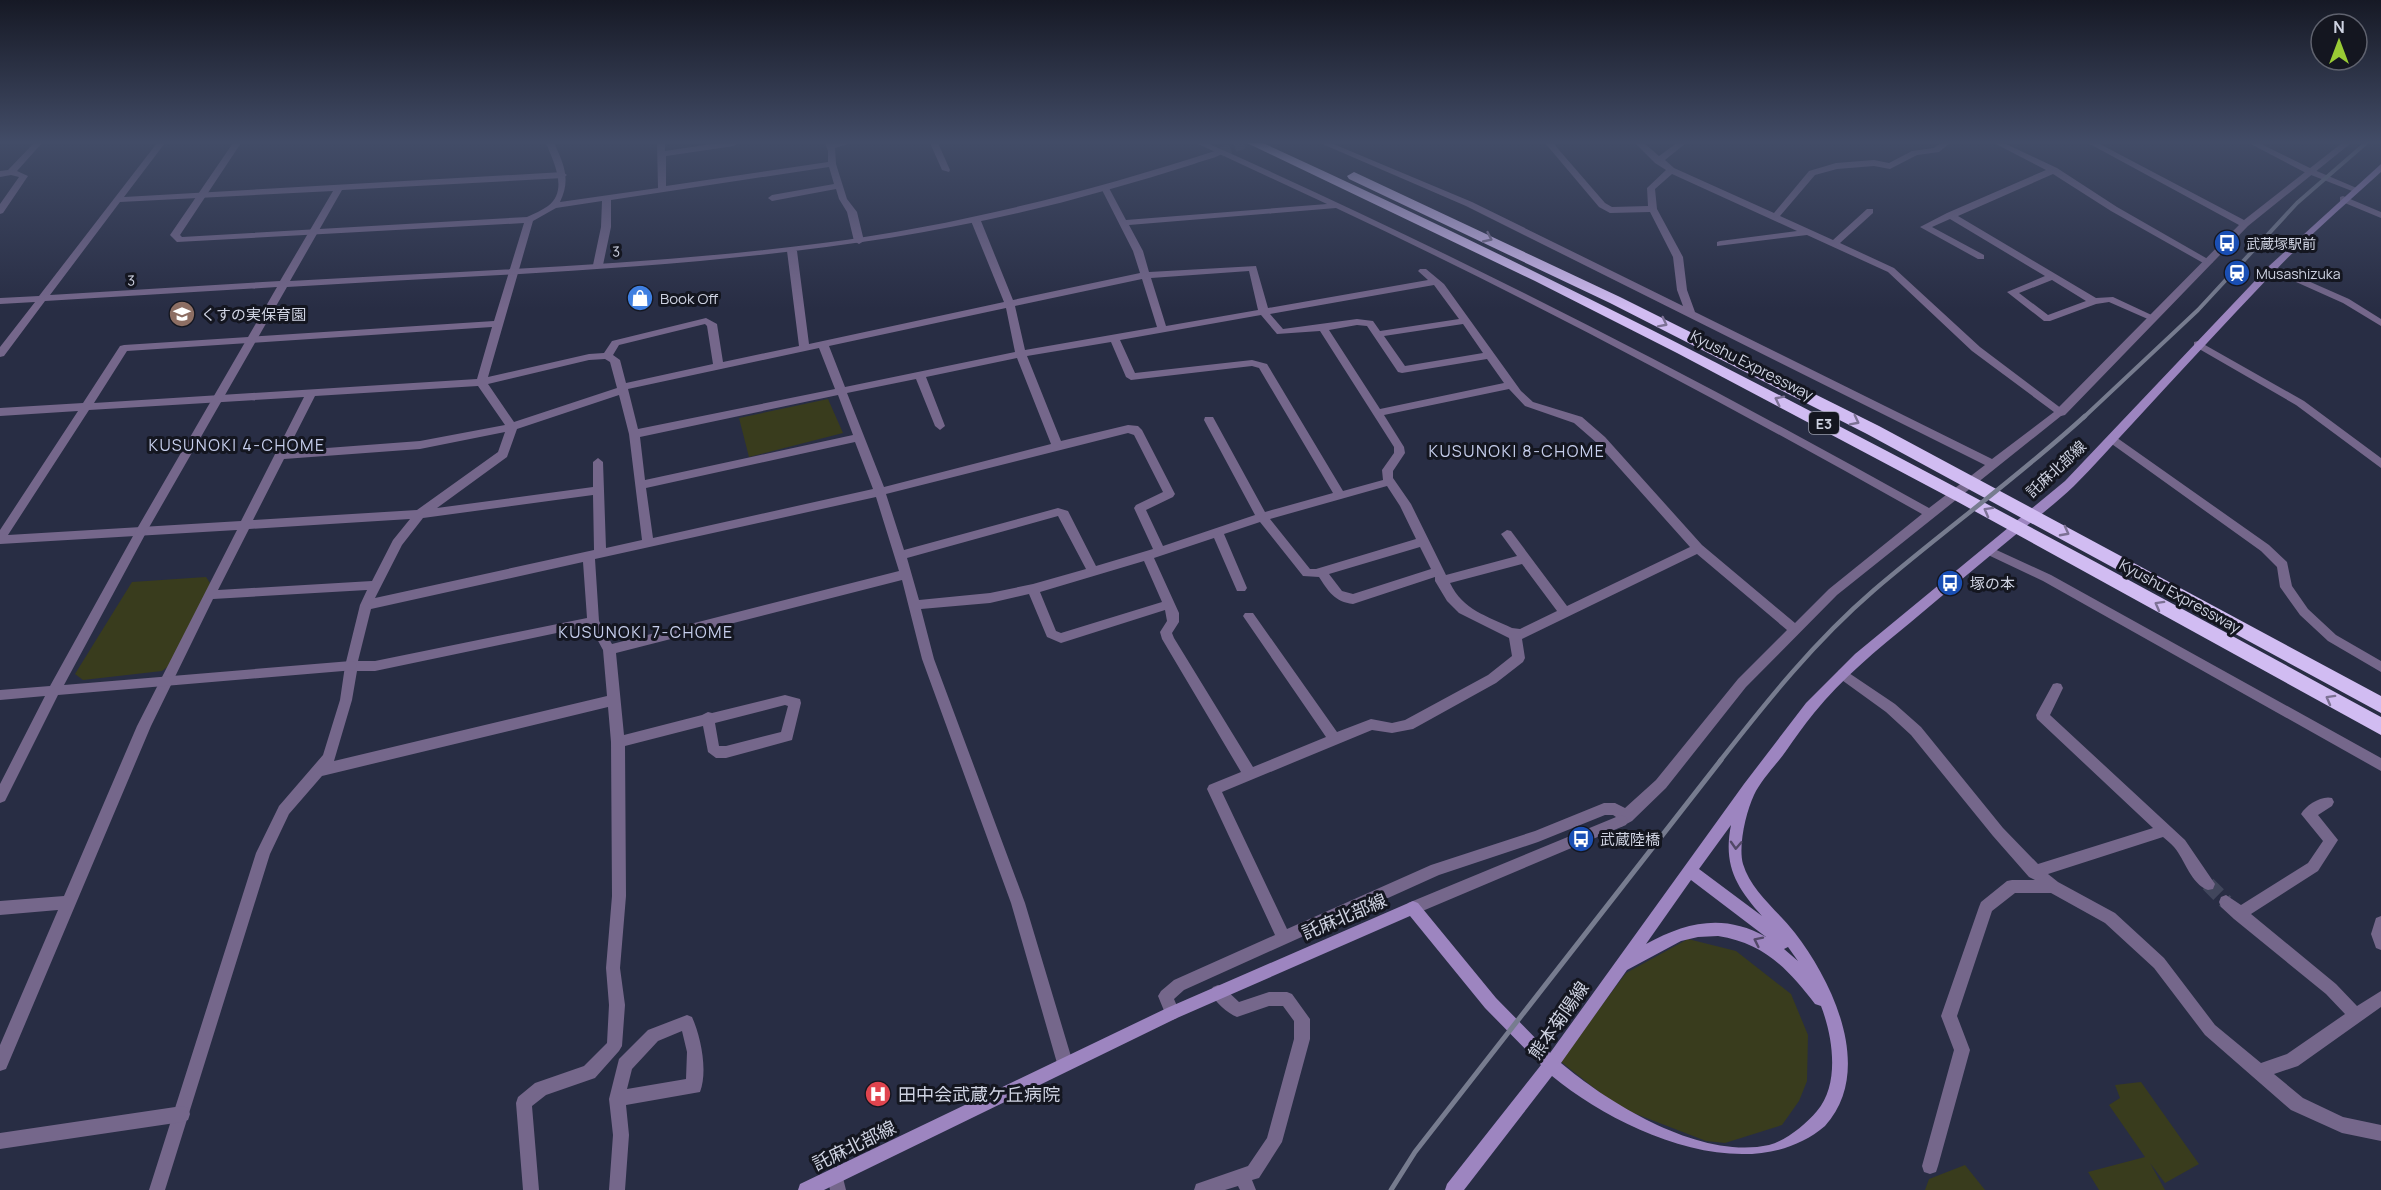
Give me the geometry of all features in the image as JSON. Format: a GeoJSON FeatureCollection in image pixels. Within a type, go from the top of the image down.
{"type":"FeatureCollection","features":[{"type":"Feature","properties":{"kind":"highway","name":"Kyushu Expressway"},"geometry":{"type":"LineString","coordinates":[[1370,199],[1590,303],[1865,444],[2381,728]]}},
{"type":"Feature","properties":{"kind":"highway","name":"Kyushu Expressway"},"geometry":{"type":"LineString","coordinates":[[1402,199],[1535,260],[1881,434],[2381,705]]}},
{"type":"Feature","properties":{"kind":"main road","name":"託麻北部線"},"geometry":{"type":"LineString","coordinates":[[1813,973],[1789,945],[1763,923],[1690,870],[1811,707],[1843,674],[1912,613],[2005,539],[2069,484],[2113,440],[2198,344],[2271,268],[2343,199]]}},
{"type":"Feature","properties":{"kind":"main road","name":"託麻北部線"},"geometry":{"type":"LineString","coordinates":[[806,1190],[836,1183],[1065,1063],[1172,1013],[1413,908],[1474,983],[1534,1047],[1579,1088],[1624,1117],[1706,1150],[1740,1154],[1767,1153],[1786,1146],[1812,1129],[1833,1103],[1838,1083],[1840,1050],[1827,999],[1813,973],[1786,933],[1743,884],[1735,861],[1737,833],[1749,788]]}},
{"type":"Feature","properties":{"kind":"main road","name":"熊本菊陽線"},"geometry":{"type":"LineString","coordinates":[[1454,1190],[1530,1094],[1690,870]]}},
{"type":"Feature","properties":{"kind":"main road","name":"託麻北部線"},"geometry":{"type":"LineString","coordinates":[[1619,968],[1657,946],[1690,932],[1698,930],[1737,932],[1775,950],[1798,969],[1822,1002],[1836,1029]]}},
{"type":"Feature","properties":{"kind":"street"},"geometry":{"type":"LineString","coordinates":[[0,211],[9,199]]}},
{"type":"Feature","properties":{"kind":"street"},"geometry":{"type":"LineString","coordinates":[[0,354],[117,200],[142,199]]}},
{"type":"Feature","properties":{"kind":"street"},"geometry":{"type":"LineString","coordinates":[[199,199],[175,235],[180,240],[529,220],[554,206],[598,199]]}},
{"type":"Feature","properties":{"kind":"street"},"geometry":{"type":"LineString","coordinates":[[0,797],[54,691],[142,530],[333,199]]}},
{"type":"Feature","properties":{"kind":"street"},"geometry":{"type":"LineString","coordinates":[[554,206],[558,199]]}},
{"type":"Feature","properties":{"kind":"street"},"geometry":{"type":"LineString","coordinates":[[598,266],[606,227],[607,199]]}},
{"type":"Feature","properties":{"kind":"street"},"geometry":{"type":"LineString","coordinates":[[843,199],[852,212],[859,242]]}},
{"type":"Feature","properties":{"kind":"street","name":"3"},"geometry":{"type":"LineString","coordinates":[[0,301],[283,286],[792,251],[859,242],[976,221],[1070,199]]}},
{"type":"Feature","properties":{"kind":"street"},"geometry":{"type":"LineString","coordinates":[[1110,199],[1138,251],[1162,329]]}},
{"type":"Feature","properties":{"kind":"street"},"geometry":{"type":"LineString","coordinates":[[1324,199],[1594,332],[1791,435],[1930,513]]}},
{"type":"Feature","properties":{"kind":"street"},"geometry":{"type":"LineString","coordinates":[[1456,199],[1690,313],[1990,467]]}},
{"type":"Feature","properties":{"kind":"street"},"geometry":{"type":"LineString","coordinates":[[1596,199],[1610,210],[1653,209]]}},
{"type":"Feature","properties":{"kind":"street"},"geometry":{"type":"LineString","coordinates":[[1652,199],[1653,209],[1678,257],[1682,290],[1690,313]]}},
{"type":"Feature","properties":{"kind":"street"},"geometry":{"type":"LineString","coordinates":[[1736,199],[1891,270],[1976,349],[2061,412]]}},
{"type":"Feature","properties":{"kind":"street"},"geometry":{"type":"LineString","coordinates":[[1776,216],[1791,199]]}},
{"type":"Feature","properties":{"kind":"street"},"geometry":{"type":"LineString","coordinates":[[1981,256],[1925,227],[1988,199]]}},
{"type":"Feature","properties":{"kind":"street"},"geometry":{"type":"LineString","coordinates":[[2098,199],[2208,262]]}},
{"type":"Feature","properties":{"kind":"street"},"geometry":{"type":"LineString","coordinates":[[2198,199],[2246,224]]}},
{"type":"Feature","properties":{"kind":"street"},"geometry":{"type":"LineString","coordinates":[[1413,908],[1624,819],[1661,784],[1742,683],[1833,592],[1930,513],[2061,412],[2246,224],[2276,199]]}},
{"type":"Feature","properties":{"kind":"street"},"geometry":{"type":"LineString","coordinates":[[2343,199],[2381,215]]}},
{"type":"Feature","properties":{"kind":"street"},"geometry":{"type":"LineString","coordinates":[[1123,223],[1338,205]]}},
{"type":"Feature","properties":{"kind":"street"},"geometry":{"type":"LineString","coordinates":[[1835,243],[1870,211]]}},
{"type":"Feature","properties":{"kind":"street"},"geometry":{"type":"LineString","coordinates":[[1950,215],[2094,301]]}},
{"type":"Feature","properties":{"kind":"street"},"geometry":{"type":"LineString","coordinates":[[481,382],[529,220]]}},
{"type":"Feature","properties":{"kind":"street"},"geometry":{"type":"LineString","coordinates":[[976,221],[1010,304],[1021,354],[1057,446]]}},
{"type":"Feature","properties":{"kind":"street"},"geometry":{"type":"LineString","coordinates":[[1720,244],[1810,232]]}},
{"type":"Feature","properties":{"kind":"street"},"geometry":{"type":"LineString","coordinates":[[792,251],[804,347]]}},
{"type":"Feature","properties":{"kind":"street"},"geometry":{"type":"LineString","coordinates":[[280,454],[420,446],[513,427],[622,388],[1145,275],[1253,268],[1263,313],[1281,332],[1363,321],[1373,326],[1396,366],[1402,370],[1490,355]]}},
{"type":"Feature","properties":{"kind":"street"},"geometry":{"type":"LineString","coordinates":[[2271,268],[2346,301],[2381,323]]}},
{"type":"Feature","properties":{"kind":"street"},"geometry":{"type":"LineString","coordinates":[[1423,271],[1435,282],[1465,321],[1510,385],[1529,404],[1578,420],[1600,440],[1698,548],[1796,630]]}},
{"type":"Feature","properties":{"kind":"street"},"geometry":{"type":"LineString","coordinates":[[2053,276],[2012,292],[2047,318],[2094,301],[2109,299],[2153,318]]}},
{"type":"Feature","properties":{"kind":"street"},"geometry":{"type":"LineString","coordinates":[[634,434],[842,393],[1021,354],[1435,282]]}},
{"type":"Feature","properties":{"kind":"street"},"geometry":{"type":"LineString","coordinates":[[607,356],[616,343],[706,321],[711,324],[718,366]]}},
{"type":"Feature","properties":{"kind":"street"},"geometry":{"type":"LineString","coordinates":[[1379,334],[1465,321]]}},
{"type":"Feature","properties":{"kind":"street"},"geometry":{"type":"LineString","coordinates":[[0,539],[124,348],[497,324]]}},
{"type":"Feature","properties":{"kind":"street"},"geometry":{"type":"LineString","coordinates":[[1323,328],[1400,453],[1388,470],[1389,482],[1405,504],[1451,598],[1463,610],[1515,634],[1527,633],[1698,548]]}},
{"type":"Feature","properties":{"kind":"street"},"geometry":{"type":"LineString","coordinates":[[1114,337],[1131,377],[1252,363],[1263,366],[1340,495]]}},
{"type":"Feature","properties":{"kind":"street"},"geometry":{"type":"LineString","coordinates":[[823,344],[880,492],[915,605],[928,659],[1018,903],[1065,1063]]}},
{"type":"Feature","properties":{"kind":"street"},"geometry":{"type":"LineString","coordinates":[[2198,344],[2300,403],[2381,464]]}},
{"type":"Feature","properties":{"kind":"street"},"geometry":{"type":"LineString","coordinates":[[0,412],[481,382],[589,357],[607,356],[615,360],[634,434],[648,544]]}},
{"type":"Feature","properties":{"kind":"street"},"geometry":{"type":"LineString","coordinates":[[920,376],[940,426]]}},
{"type":"Feature","properties":{"kind":"street"},"geometry":{"type":"LineString","coordinates":[[481,382],[513,427]]}},
{"type":"Feature","properties":{"kind":"street"},"geometry":{"type":"LineString","coordinates":[[1377,413],[1510,385]]}},
{"type":"Feature","properties":{"kind":"street"},"geometry":{"type":"LineString","coordinates":[[0,1063],[144,726],[311,393]]}},
{"type":"Feature","properties":{"kind":"street"},"geometry":{"type":"LineString","coordinates":[[1209,420],[1263,517],[1304,571],[1312,574],[1422,542]]}},
{"type":"Feature","properties":{"kind":"street"},"geometry":{"type":"LineString","coordinates":[[157,1190],[263,853],[284,810],[329,758],[346,700],[351,666],[366,605],[398,543],[420,514],[503,454],[513,427]]}},
{"type":"Feature","properties":{"kind":"street"},"geometry":{"type":"LineString","coordinates":[[366,605],[880,492],[1128,429],[1134,429],[1138,433],[1169,494],[1140,508],[1160,551]]}},
{"type":"Feature","properties":{"kind":"street"},"geometry":{"type":"LineString","coordinates":[[641,485],[859,437]]}},
{"type":"Feature","properties":{"kind":"street"},"geometry":{"type":"LineString","coordinates":[[2113,440],[2265,548],[2283,565],[2286,587],[2304,612],[2332,638],[2381,666]]}},
{"type":"Feature","properties":{"kind":"street"},"geometry":{"type":"LineString","coordinates":[[531,1190],[524,1103],[541,1089],[589,1072],[614,1046],[617,1005],[613,968],[619,896],[618,742],[609,650],[594,621],[598,462]]}},
{"type":"Feature","properties":{"kind":"street"},"geometry":{"type":"LineString","coordinates":[[915,605],[990,598],[1033,589],[1147,556],[1263,517],[1389,482]]}},
{"type":"Feature","properties":{"kind":"street"},"geometry":{"type":"LineString","coordinates":[[0,539],[420,514],[598,490]]}},
{"type":"Feature","properties":{"kind":"street"},"geometry":{"type":"LineString","coordinates":[[900,556],[1058,512],[1064,514],[1093,572]]}},
{"type":"Feature","properties":{"kind":"street"},"geometry":{"type":"LineString","coordinates":[[1217,531],[1241,588]]}},
{"type":"Feature","properties":{"kind":"street"},"geometry":{"type":"LineString","coordinates":[[1507,534],[1565,614]]}},
{"type":"Feature","properties":{"kind":"street"},"geometry":{"type":"LineString","coordinates":[[1990,551],[2047,578],[2381,765]]}},
{"type":"Feature","properties":{"kind":"street"},"geometry":{"type":"LineString","coordinates":[[1147,556],[1173,617],[1166,632],[1168,639],[1250,774]]}},
{"type":"Feature","properties":{"kind":"street"},"geometry":{"type":"LineString","coordinates":[[1321,571],[1340,597],[1345,599],[1439,576],[1524,559]]}},
{"type":"Feature","properties":{"kind":"street"},"geometry":{"type":"LineString","coordinates":[[609,650],[906,574]]}},
{"type":"Feature","properties":{"kind":"street"},"geometry":{"type":"LineString","coordinates":[[211,595],[376,585]]}},
{"type":"Feature","properties":{"kind":"street"},"geometry":{"type":"LineString","coordinates":[[1033,589],[1051,634],[1061,638],[1169,604]]}},
{"type":"Feature","properties":{"kind":"street"},"geometry":{"type":"LineString","coordinates":[[1249,616],[1335,739]]}},
{"type":"Feature","properties":{"kind":"street"},"geometry":{"type":"LineString","coordinates":[[0,695],[351,666],[375,666],[594,621]]}},
{"type":"Feature","properties":{"kind":"street"},"geometry":{"type":"LineString","coordinates":[[1284,938],[1214,789],[1371,724],[1400,728],[1452,703],[1492,679],[1519,658],[1515,634]]}},
{"type":"Feature","properties":{"kind":"street"},"geometry":{"type":"LineString","coordinates":[[1843,674],[1914,728],[2034,872],[2053,887],[2110,918],[2159,963],[2210,1030],[2259,1072],[2297,1104],[2342,1125],[2381,1132]]}},
{"type":"Feature","properties":{"kind":"street"},"geometry":{"type":"LineString","coordinates":[[2057,688],[2042,715],[2045,719],[2180,844],[2189,860],[2208,884]]}},
{"type":"Feature","properties":{"kind":"street"},"geometry":{"type":"LineString","coordinates":[[618,742],[708,717],[785,699],[795,703],[787,736],[726,752],[716,752],[713,748],[708,717]]}},
{"type":"Feature","properties":{"kind":"street"},"geometry":{"type":"LineString","coordinates":[[318,771],[614,700]]}},
{"type":"Feature","properties":{"kind":"street"},"geometry":{"type":"LineString","coordinates":[[2239,914],[2313,867],[2331,840],[2308,814],[2327,802]]}},
{"type":"Feature","properties":{"kind":"street"},"geometry":{"type":"LineString","coordinates":[[1172,1013],[1166,996],[1179,985],[1436,870],[1539,836],[1604,808],[1615,808],[1624,819]]}},
{"type":"Feature","properties":{"kind":"street"},"geometry":{"type":"LineString","coordinates":[[2034,872],[2166,831]]}},
{"type":"Feature","properties":{"kind":"street"},"geometry":{"type":"LineString","coordinates":[[1930,1166],[1962,1050],[1949,1016],[1986,907],[2012,886],[2053,887]]}},
{"type":"Feature","properties":{"kind":"street"},"geometry":{"type":"LineString","coordinates":[[0,908],[69,902]]}},
{"type":"Feature","properties":{"kind":"street"},"geometry":{"type":"LineString","coordinates":[[2226,902],[2331,989],[2357,1016]]}},
{"type":"Feature","properties":{"kind":"street"},"geometry":{"type":"LineString","coordinates":[[2381,923],[2378,934],[2381,943]]}},
{"type":"Feature","properties":{"kind":"street"},"geometry":{"type":"LineString","coordinates":[[1202,1190],[1245,1183],[1274,1142],[1302,1039],[1302,1019],[1287,999],[1269,999],[1237,1010],[1218,992]]}},
{"type":"Feature","properties":{"kind":"street"},"geometry":{"type":"LineString","coordinates":[[2259,1072],[2292,1059],[2381,998]]}},
{"type":"Feature","properties":{"kind":"street"},"geometry":{"type":"LineString","coordinates":[[617,1099],[694,1086],[694,1052],[687,1022],[653,1035],[625,1065],[617,1099],[621,1135],[617,1190]]}},
{"type":"Feature","properties":{"kind":"street"},"geometry":{"type":"LineString","coordinates":[[0,1141],[182,1114]]}},
{"type":"Feature","properties":{"kind":"green space"},"geometry":{"type":"Polygon","coordinates":[[[828,399],[843,433],[749,457],[739,418],[828,399]]]}},
{"type":"Feature","properties":{"kind":"green space"},"geometry":{"type":"Polygon","coordinates":[[[206,577],[212,586],[170,665],[162,671],[83,680],[75,674],[132,582],[206,577]]]}},
{"type":"Feature","properties":{"kind":"green space"},"geometry":{"type":"Polygon","coordinates":[[[1688,939],[1736,951],[1791,994],[1808,1035],[1807,1081],[1799,1101],[1782,1125],[1725,1143],[1706,1141],[1618,1107],[1560,1061],[1626,973],[1688,939]]]}},
{"type":"Feature","properties":{"kind":"green space"},"geometry":{"type":"Polygon","coordinates":[[[2141,1082],[2199,1164],[2165,1183],[2150,1163],[2165,1190],[2099,1190],[2088,1172],[2145,1157],[2109,1105],[2120,1098],[2115,1085],[2141,1082]]]}},
{"type":"Feature","properties":{"kind":"green space"},"geometry":{"type":"Polygon","coordinates":[[[1965,1165],[1985,1190],[1925,1190],[1929,1179],[1965,1165]]]}},
{"type":"Feature","properties":{"kind":"tunnel"},"geometry":{"type":"LineString","coordinates":[[2208,884],[2226,902]]}},
{"type":"Feature","properties":{"kind":"railway"},"geometry":{"type":"LineString","coordinates":[[2083,418],[2198,310],[2302,199]]}},
{"type":"Feature","properties":{"kind":"railway"},"geometry":{"type":"LineString","coordinates":[[1720,761],[1792,672],[1852,610],[2085,416]]}},
{"type":"Feature","properties":{"kind":"railway"},"geometry":{"type":"LineString","coordinates":[[1391,1190],[1415,1152],[1721,760]]}},
{"type":"Feature","properties":{"kind":"place","name":"武蔵塚駅前"},"geometry":{"type":"Point","coordinates":[2227,243]}},
{"type":"Feature","properties":{"kind":"place","name":"Musashizuka"},"geometry":{"type":"Point","coordinates":[2237,273]}},
{"type":"Feature","properties":{"kind":"place","name":"Book Off"},"geometry":{"type":"Point","coordinates":[640,298]}},
{"type":"Feature","properties":{"kind":"place","name":"くすの実保育園"},"geometry":{"type":"Point","coordinates":[182,314]}},
{"type":"Feature","properties":{"kind":"place","name":"塚の本"},"geometry":{"type":"Point","coordinates":[1950,583]}},
{"type":"Feature","properties":{"kind":"place","name":"武蔵陸橋"},"geometry":{"type":"Point","coordinates":[1581,839]}},
{"type":"Feature","properties":{"kind":"place","name":"田中会武蔵ケ丘病院"},"geometry":{"type":"Point","coordinates":[878,1094]}},
{"type":"Feature","properties":{"kind":"district","name":"KUSUNOKI 4-CHOME"},"geometry":{"type":"Point","coordinates":[237,445]}},
{"type":"Feature","properties":{"kind":"district","name":"KUSUNOKI 8-CHOME"},"geometry":{"type":"Point","coordinates":[1517,451]}},
{"type":"Feature","properties":{"kind":"district","name":"KUSUNOKI 7-CHOME"},"geometry":{"type":"Point","coordinates":[646,632]}}]}
